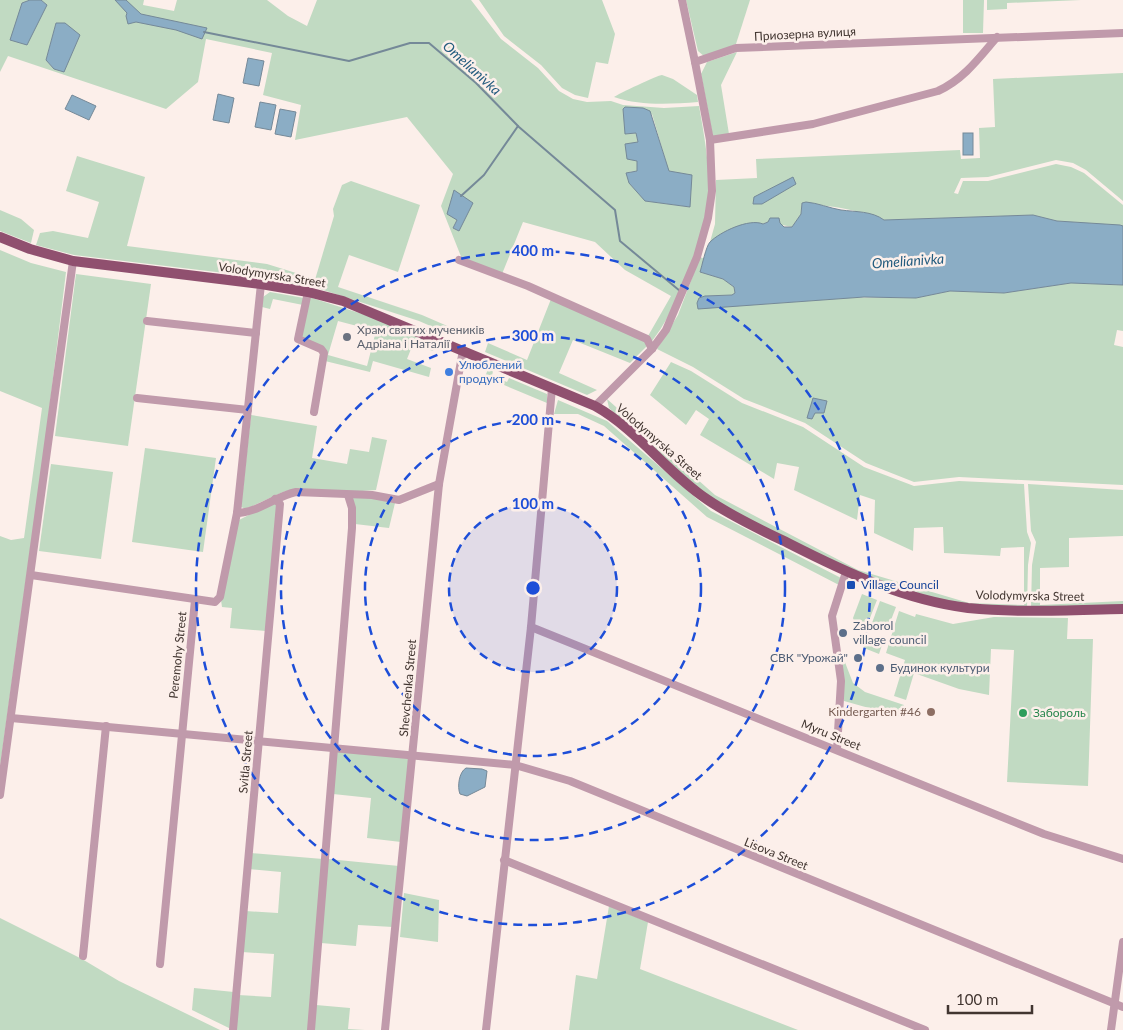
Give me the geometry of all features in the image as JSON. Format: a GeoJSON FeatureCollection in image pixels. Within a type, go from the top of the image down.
{"type":"FeatureCollection","features":[{"type":"Feature","properties":{"kind":"main road","name":"Volodymyrska Street"},"geometry":{"type":"LineString","coordinates":[[0,236],[30,249],[73,261],[261,284],[308,292],[377,313],[595,406],[626,428],[678,476],[708,500],[735,517],[846,572],[906,594],[969,608],[1029,611],[1123,610]]}},
{"type":"Feature","properties":{"kind":"street"},"geometry":{"type":"LineString","coordinates":[[595,406],[652,349],[675,313],[697,257],[708,218],[712,190],[710,140],[682,0]]}},
{"type":"Feature","properties":{"kind":"street","name":"Приозерна вулиця"},"geometry":{"type":"LineString","coordinates":[[695,62],[736,48],[1123,33]]}},
{"type":"Feature","properties":{"kind":"street"},"geometry":{"type":"LineString","coordinates":[[710,140],[813,124],[938,91],[955,83],[966,73],[997,37]]}},
{"type":"Feature","properties":{"kind":"street"},"geometry":{"type":"LineString","coordinates":[[459,260],[528,286],[647,339],[652,349]]}},
{"type":"Feature","properties":{"kind":"street"},"geometry":{"type":"LineString","coordinates":[[0,795],[73,261]]}},
{"type":"Feature","properties":{"kind":"street","name":"Peremohy Street"},"geometry":{"type":"LineString","coordinates":[[160,964],[195,600],[215,602],[220,597],[237,513],[261,284]]}},
{"type":"Feature","properties":{"kind":"street"},"geometry":{"type":"LineString","coordinates":[[308,292],[298,339],[321,349],[324,353],[314,412]]}},
{"type":"Feature","properties":{"kind":"street"},"geometry":{"type":"LineString","coordinates":[[147,321],[256,333]]}},
{"type":"Feature","properties":{"kind":"street","name":"Shevchenka Street"},"geometry":{"type":"LineString","coordinates":[[385,1030],[439,484],[463,350]]}},
{"type":"Feature","properties":{"kind":"street"},"geometry":{"type":"LineString","coordinates":[[486,1030],[531,627],[552,388]]}},
{"type":"Feature","properties":{"kind":"street"},"geometry":{"type":"LineString","coordinates":[[137,398],[248,410]]}},
{"type":"Feature","properties":{"kind":"street"},"geometry":{"type":"LineString","coordinates":[[237,513],[245,513],[275,498],[296,492],[372,495],[399,500],[439,484]]}},
{"type":"Feature","properties":{"kind":"street"},"geometry":{"type":"LineString","coordinates":[[311,1030],[352,528],[352,508],[348,495]]}},
{"type":"Feature","properties":{"kind":"street","name":"Svitla Street"},"geometry":{"type":"LineString","coordinates":[[233,1030],[280,504],[275,498]]}},
{"type":"Feature","properties":{"kind":"street"},"geometry":{"type":"LineString","coordinates":[[836,749],[841,681],[832,616],[846,572]]}},
{"type":"Feature","properties":{"kind":"street"},"geometry":{"type":"LineString","coordinates":[[31,575],[195,600]]}},
{"type":"Feature","properties":{"kind":"street","name":"Myru Street"},"geometry":{"type":"LineString","coordinates":[[531,627],[1044,834],[1123,859]]}},
{"type":"Feature","properties":{"kind":"street","name":"Lisova Street"},"geometry":{"type":"LineString","coordinates":[[11,718],[515,765],[570,781],[1119,1006]]}},
{"type":"Feature","properties":{"kind":"street"},"geometry":{"type":"LineString","coordinates":[[83,956],[106,726]]}},
{"type":"Feature","properties":{"kind":"street"},"geometry":{"type":"LineString","coordinates":[[504,860],[925,1030]]}},
{"type":"Feature","properties":{"kind":"street"},"geometry":{"type":"LineString","coordinates":[[1111,1030],[1119,1006],[1123,942]]}},
{"type":"Feature","properties":{"kind":"green space"},"geometry":{"type":"Polygon","coordinates":[[[0,0],[30,0],[22,3],[47,5],[41,0],[144,0],[143,5],[174,11],[177,0],[267,0],[288,16],[307,26],[317,0],[471,0],[501,39],[538,68],[559,91],[573,99],[587,102],[611,101],[623,105],[664,108],[699,106],[709,190],[703,226],[690,269],[681,290],[662,327],[652,341],[648,336],[671,296],[625,270],[595,242],[523,222],[502,274],[462,259],[441,206],[453,174],[407,117],[295,140],[301,105],[263,95],[272,53],[206,39],[198,82],[166,109],[8,56],[0,72],[0,0]],[[56,23],[46,60],[54,69],[56,23]],[[652,114],[625,134],[636,133],[638,143],[626,144],[632,159],[637,161],[637,171],[629,172],[629,183],[646,201],[689,207],[669,172],[652,114]],[[454,190],[457,220],[453,228],[459,231],[461,196],[454,190]]]}},
{"type":"Feature","properties":{"kind":"green space"},"geometry":{"type":"Polygon","coordinates":[[[479,0],[602,0],[615,34],[608,64],[596,62],[588,98],[575,95],[562,88],[541,65],[504,36],[479,0]]]}},
{"type":"Feature","properties":{"kind":"green space"},"geometry":{"type":"Polygon","coordinates":[[[686,0],[750,0],[736,44],[705,57],[698,51],[686,0]]]}},
{"type":"Feature","properties":{"kind":"green space"},"geometry":{"type":"Polygon","coordinates":[[[963,0],[984,0],[983,33],[963,33],[963,0]]]}},
{"type":"Feature","properties":{"kind":"green space"},"geometry":{"type":"Polygon","coordinates":[[[987,0],[1081,0],[1007,3],[1007,9],[987,10],[987,0]]]}},
{"type":"Feature","properties":{"kind":"green space"},"geometry":{"type":"Polygon","coordinates":[[[737,52],[721,85],[729,134],[713,137],[701,74],[707,62],[737,52]]]}},
{"type":"Feature","properties":{"kind":"green space"},"geometry":{"type":"Polygon","coordinates":[[[1123,73],[1123,201],[1086,170],[1073,163],[1056,160],[988,177],[961,178],[954,193],[958,194],[963,181],[988,181],[1056,164],[1071,167],[1084,173],[1123,205],[1123,226],[1057,221],[1033,215],[884,220],[869,214],[844,209],[802,204],[801,214],[792,227],[768,222],[710,242],[715,224],[716,180],[757,178],[756,159],[960,150],[961,159],[980,158],[979,128],[995,127],[993,79],[1123,73]]]}},
{"type":"Feature","properties":{"kind":"green space"},"geometry":{"type":"Polygon","coordinates":[[[662,75],[673,79],[697,95],[698,102],[645,103],[614,97],[653,78],[662,75]]]}},
{"type":"Feature","properties":{"kind":"green space"},"geometry":{"type":"Polygon","coordinates":[[[77,156],[145,177],[127,246],[267,264],[309,277],[306,287],[259,277],[74,255],[36,245],[40,233],[53,231],[88,238],[99,202],[66,191],[77,156]]]}},
{"type":"Feature","properties":{"kind":"green space"},"geometry":{"type":"Polygon","coordinates":[[[351,181],[420,205],[398,272],[349,255],[338,287],[422,315],[452,328],[449,334],[419,321],[317,288],[314,283],[334,216],[333,209],[342,185],[351,181]]]}},
{"type":"Feature","properties":{"kind":"green space"},"geometry":{"type":"Polygon","coordinates":[[[0,210],[21,219],[34,230],[31,243],[0,231],[0,210]]]}},
{"type":"Feature","properties":{"kind":"green space"},"geometry":{"type":"Polygon","coordinates":[[[0,250],[31,263],[66,272],[46,436],[0,767],[0,536],[11,540],[24,538],[42,408],[0,391],[0,250]]]}},
{"type":"Feature","properties":{"kind":"green space"},"geometry":{"type":"Polygon","coordinates":[[[700,257],[705,259],[700,272],[723,279],[734,287],[735,293],[733,295],[705,296],[916,298],[950,291],[1004,293],[1071,283],[1123,285],[1123,331],[1117,330],[1114,345],[1123,347],[1123,485],[959,477],[914,482],[866,463],[805,423],[744,399],[693,367],[657,349],[678,315],[700,257]]]}},
{"type":"Feature","properties":{"kind":"green space"},"geometry":{"type":"Polygon","coordinates":[[[76,274],[151,284],[128,446],[55,436],[76,274]]]}},
{"type":"Feature","properties":{"kind":"green space"},"geometry":{"type":"Polygon","coordinates":[[[270,292],[304,298],[303,305],[273,299],[270,309],[262,307],[263,297],[270,292]]]}},
{"type":"Feature","properties":{"kind":"green space"},"geometry":{"type":"Polygon","coordinates":[[[309,297],[375,318],[435,345],[433,351],[413,344],[407,359],[431,368],[429,377],[373,361],[370,372],[325,361],[326,353],[301,339],[309,297]],[[338,321],[328,355],[367,366],[376,331],[338,321]]]}},
{"type":"Feature","properties":{"kind":"green space"},"geometry":{"type":"Polygon","coordinates":[[[551,299],[645,340],[648,345],[630,363],[573,340],[559,373],[597,390],[587,395],[485,352],[488,343],[527,360],[551,299]]]}},
{"type":"Feature","properties":{"kind":"green space"},"geometry":{"type":"Polygon","coordinates":[[[671,362],[691,371],[742,403],[803,427],[864,467],[914,486],[959,481],[1024,484],[1027,532],[1031,543],[1028,565],[1027,608],[948,602],[856,574],[757,524],[700,491],[609,408],[607,399],[715,495],[858,570],[969,603],[1024,605],[1024,547],[1001,548],[1000,556],[944,553],[943,527],[914,528],[913,551],[874,533],[875,500],[860,495],[857,520],[794,490],[799,467],[777,463],[774,479],[700,435],[709,419],[696,410],[686,425],[650,395],[671,362]]]}},
{"type":"Feature","properties":{"kind":"green space"},"geometry":{"type":"Polygon","coordinates":[[[488,369],[493,371],[492,376],[507,382],[509,378],[547,394],[547,403],[485,377],[488,369]]]}},
{"type":"Feature","properties":{"kind":"green space"},"geometry":{"type":"Polygon","coordinates":[[[558,400],[607,421],[711,511],[841,578],[839,585],[707,517],[604,426],[578,414],[554,414],[558,400]]]}},
{"type":"Feature","properties":{"kind":"green space"},"geometry":{"type":"Polygon","coordinates":[[[251,415],[317,426],[312,458],[347,464],[350,449],[369,452],[372,437],[387,440],[376,490],[349,492],[295,489],[283,492],[246,509],[241,507],[251,415]]]}},
{"type":"Feature","properties":{"kind":"green space"},"geometry":{"type":"Polygon","coordinates":[[[145,448],[216,458],[203,552],[132,542],[145,448]]]}},
{"type":"Feature","properties":{"kind":"green space"},"geometry":{"type":"Polygon","coordinates":[[[51,464],[113,472],[101,559],[39,551],[51,464]]]}},
{"type":"Feature","properties":{"kind":"green space"},"geometry":{"type":"Polygon","coordinates":[[[1028,484],[1123,490],[1123,536],[1069,538],[1069,567],[1040,568],[1040,605],[1123,601],[1123,606],[1031,608],[1032,565],[1036,542],[1031,531],[1028,484]]]}},
{"type":"Feature","properties":{"kind":"green space"},"geometry":{"type":"Polygon","coordinates":[[[352,498],[371,498],[395,503],[389,528],[355,524],[352,498]]]}},
{"type":"Feature","properties":{"kind":"green space"},"geometry":{"type":"Polygon","coordinates":[[[274,502],[277,505],[266,631],[230,628],[232,608],[222,607],[221,600],[239,520],[274,502]]]}},
{"type":"Feature","properties":{"kind":"green space"},"geometry":{"type":"Polygon","coordinates":[[[862,594],[877,600],[868,623],[855,624],[853,618],[862,594]]]}},
{"type":"Feature","properties":{"kind":"green space"},"geometry":{"type":"Polygon","coordinates":[[[880,601],[896,607],[888,628],[872,623],[880,601]]]}},
{"type":"Feature","properties":{"kind":"green space"},"geometry":{"type":"Polygon","coordinates":[[[899,611],[915,617],[916,614],[953,624],[994,617],[1068,618],[1067,639],[1093,639],[1088,786],[1007,782],[1014,650],[991,649],[989,695],[959,689],[914,673],[906,700],[894,696],[905,660],[886,653],[899,611]]]}},
{"type":"Feature","properties":{"kind":"green space"},"geometry":{"type":"Polygon","coordinates":[[[867,637],[883,642],[879,654],[864,648],[867,637]]]}},
{"type":"Feature","properties":{"kind":"green space"},"geometry":{"type":"Polygon","coordinates":[[[838,650],[841,652],[853,683],[865,692],[904,705],[901,717],[844,701],[838,650]]]}},
{"type":"Feature","properties":{"kind":"green space"},"geometry":{"type":"Polygon","coordinates":[[[337,751],[410,758],[401,842],[367,838],[371,798],[333,794],[337,751]]]}},
{"type":"Feature","properties":{"kind":"green space"},"geometry":{"type":"Polygon","coordinates":[[[251,853],[323,859],[308,1030],[236,1030],[238,995],[271,997],[274,954],[242,952],[245,911],[278,913],[281,872],[249,869],[251,853]]]}},
{"type":"Feature","properties":{"kind":"green space"},"geometry":{"type":"Polygon","coordinates":[[[328,859],[399,866],[393,927],[358,925],[356,946],[321,943],[328,859]]]}},
{"type":"Feature","properties":{"kind":"green space"},"geometry":{"type":"Polygon","coordinates":[[[404,893],[439,900],[438,942],[400,937],[404,893]]]}},
{"type":"Feature","properties":{"kind":"green space"},"geometry":{"type":"Polygon","coordinates":[[[609,906],[648,922],[640,969],[798,1030],[569,1030],[576,975],[597,979],[609,906]]]}},
{"type":"Feature","properties":{"kind":"green space"},"geometry":{"type":"Polygon","coordinates":[[[0,918],[82,959],[119,981],[220,1030],[0,1030],[0,918]]]}},
{"type":"Feature","properties":{"kind":"green space"},"geometry":{"type":"Polygon","coordinates":[[[194,988],[234,992],[231,1029],[192,1010],[194,988]]]}},
{"type":"Feature","properties":{"kind":"green space"},"geometry":{"type":"Polygon","coordinates":[[[316,1005],[350,1008],[348,1029],[365,1030],[314,1030],[316,1005]]]}},
{"type":"Feature","properties":{"kind":"water"},"geometry":{"type":"Polygon","coordinates":[[[30,0],[41,0],[47,5],[27,45],[10,40],[22,3],[30,0]]]}},
{"type":"Feature","properties":{"kind":"water"},"geometry":{"type":"Polygon","coordinates":[[[115,0],[126,0],[141,14],[207,28],[202,39],[176,30],[136,22],[128,24],[127,13],[115,0]]]}},
{"type":"Feature","properties":{"kind":"water"},"geometry":{"type":"Polygon","coordinates":[[[56,23],[65,23],[80,35],[64,72],[54,69],[46,60],[56,23]]]}},
{"type":"Feature","properties":{"kind":"water"},"geometry":{"type":"Polygon","coordinates":[[[248,58],[264,61],[259,86],[243,83],[248,58]]]}},
{"type":"Feature","properties":{"kind":"water"},"geometry":{"type":"Polygon","coordinates":[[[218,94],[234,98],[229,123],[213,120],[218,94]]]}},
{"type":"Feature","properties":{"kind":"water"},"geometry":{"type":"Polygon","coordinates":[[[72,95],[96,106],[89,120],[65,109],[72,95]]]}},
{"type":"Feature","properties":{"kind":"water"},"geometry":{"type":"Polygon","coordinates":[[[260,102],[276,105],[271,130],[255,127],[260,102]]]}},
{"type":"Feature","properties":{"kind":"water"},"geometry":{"type":"Polygon","coordinates":[[[625,107],[643,108],[650,111],[669,171],[692,175],[690,207],[645,201],[629,183],[626,173],[637,171],[637,161],[627,159],[625,144],[638,142],[636,133],[625,134],[623,109],[625,107]]]}},
{"type":"Feature","properties":{"kind":"water"},"geometry":{"type":"Polygon","coordinates":[[[280,109],[296,112],[291,137],[275,134],[280,109]]]}},
{"type":"Feature","properties":{"kind":"water"},"geometry":{"type":"Polygon","coordinates":[[[963,133],[973,133],[973,155],[963,155],[963,133]]]}},
{"type":"Feature","properties":{"kind":"water"},"geometry":{"type":"Polygon","coordinates":[[[793,177],[796,184],[762,204],[753,204],[754,197],[793,177]]]}},
{"type":"Feature","properties":{"kind":"water"},"geometry":{"type":"Polygon","coordinates":[[[454,190],[473,203],[459,231],[453,228],[457,220],[447,214],[454,190]]]}},
{"type":"Feature","properties":{"kind":"water"},"geometry":{"type":"Polygon","coordinates":[[[806,202],[841,210],[869,213],[884,220],[1033,215],[1057,221],[1120,225],[1123,226],[1123,285],[1071,283],[1004,293],[950,291],[916,298],[864,297],[698,309],[697,303],[699,298],[732,295],[735,293],[734,287],[723,279],[700,272],[710,242],[735,227],[750,223],[763,224],[768,222],[770,218],[779,218],[780,223],[784,227],[792,227],[801,214],[802,203],[806,202]]]}},
{"type":"Feature","properties":{"kind":"water"},"geometry":{"type":"Polygon","coordinates":[[[813,398],[827,401],[824,413],[815,413],[812,419],[807,418],[813,398]]]}},
{"type":"Feature","properties":{"kind":"water"},"geometry":{"type":"Polygon","coordinates":[[[466,768],[487,771],[485,787],[467,796],[460,794],[459,788],[460,776],[466,768]]]}},
{"type":"Feature","properties":{"kind":"waterway","name":"Omelianivka"},"geometry":{"type":"LineString","coordinates":[[204,32],[349,61],[410,43],[429,43],[476,83],[519,127],[615,210],[620,241],[680,291]]}},
{"type":"Feature","properties":{"kind":"waterway"},"geometry":{"type":"LineString","coordinates":[[461,196],[484,175],[518,126]]}},
{"type":"Feature","properties":{"kind":"place","name":"Храм святих мучеників Адріана і Наталії"},"geometry":{"type":"Point","coordinates":[347,337]}},
{"type":"Feature","properties":{"kind":"place","name":"Улюблений продукт"},"geometry":{"type":"Point","coordinates":[449,372]}},
{"type":"Feature","properties":{"kind":"place","name":"Village Council"},"geometry":{"type":"Point","coordinates":[851,585]}},
{"type":"Feature","properties":{"kind":"place","name":"Zaborol village council"},"geometry":{"type":"Point","coordinates":[843,633]}},
{"type":"Feature","properties":{"kind":"place","name":"СВК \"Урожай\""},"geometry":{"type":"Point","coordinates":[858,658]}},
{"type":"Feature","properties":{"kind":"place","name":"Будинок культури"},"geometry":{"type":"Point","coordinates":[880,668]}},
{"type":"Feature","properties":{"kind":"place","name":"Kindergarten #46"},"geometry":{"type":"Point","coordinates":[931,712]}},
{"type":"Feature","properties":{"kind":"place","name":"Забороль"},"geometry":{"type":"Point","coordinates":[1023,713]}}]}
